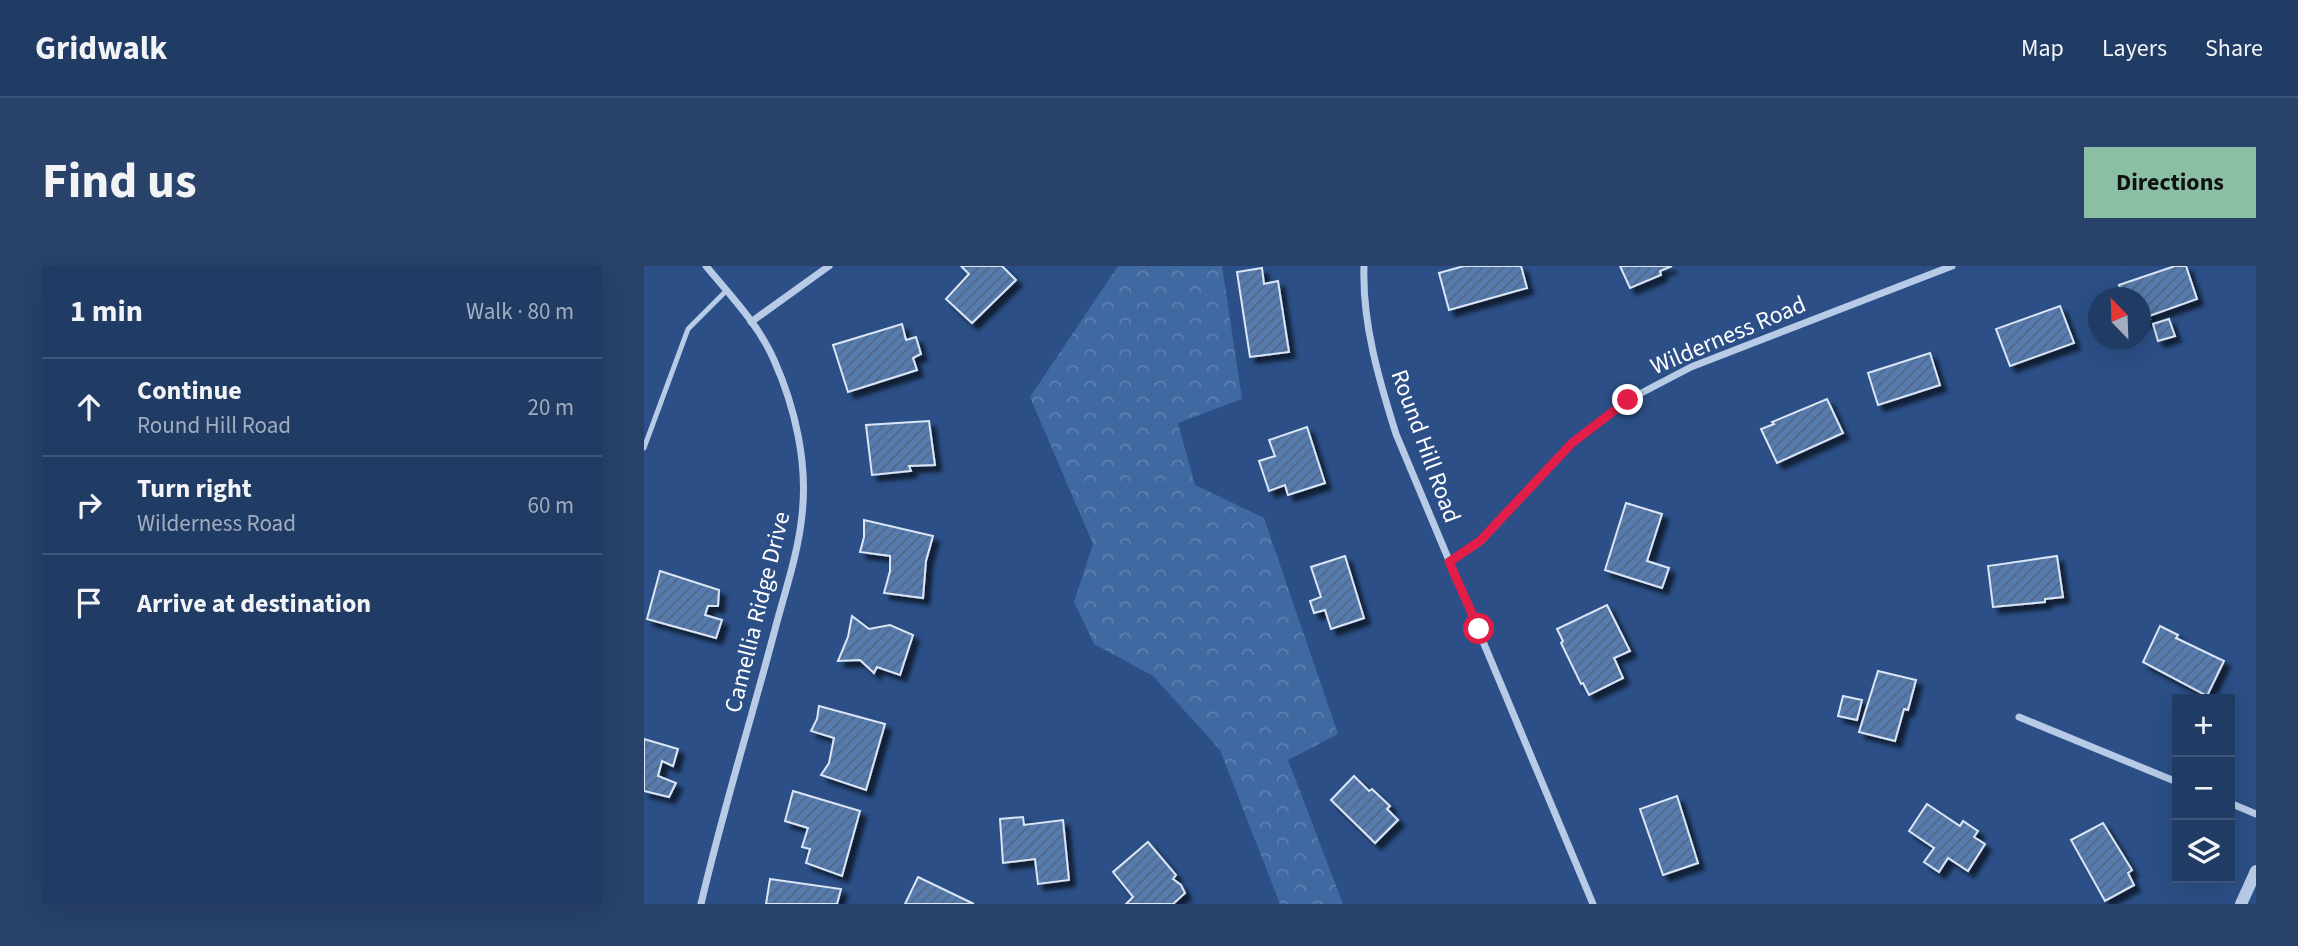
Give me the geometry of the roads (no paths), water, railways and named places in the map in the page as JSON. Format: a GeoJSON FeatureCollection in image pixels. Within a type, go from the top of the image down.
{"type":"FeatureCollection","features":[{"type":"Feature","properties":{"kind":"street","name":"Camellia Ridge Drive"},"geometry":{"type":"LineString","coordinates":[[701,904],[720,825],[797,546],[802,513],[803,470],[797,428],[774,358],[751,322],[706,266]]}},
{"type":"Feature","properties":{"kind":"street"},"geometry":{"type":"LineString","coordinates":[[751,322],[830,266]]}},
{"type":"Feature","properties":{"kind":"street","name":"Round Hill Road"},"geometry":{"type":"LineString","coordinates":[[1364,266],[1369,335],[1381,387],[1396,434],[1593,904]]}},
{"type":"Feature","properties":{"kind":"street","name":"Wilderness Road"},"geometry":{"type":"LineString","coordinates":[[1449,562],[1480,541],[1572,443],[1628,400],[1691,367],[1951,266]]}},
{"type":"Feature","properties":{"kind":"street"},"geometry":{"type":"LineString","coordinates":[[2019,717],[2172,780]]}},
{"type":"Feature","properties":{"kind":"street"},"geometry":{"type":"LineString","coordinates":[[2235,805],[2256,814]]}},
{"type":"Feature","properties":{"kind":"street"},"geometry":{"type":"LineString","coordinates":[[2241,904],[2256,871]]}},
{"type":"Feature","properties":{"kind":"lane"},"geometry":{"type":"LineString","coordinates":[[644,448],[688,329],[726,291]]}}]}
